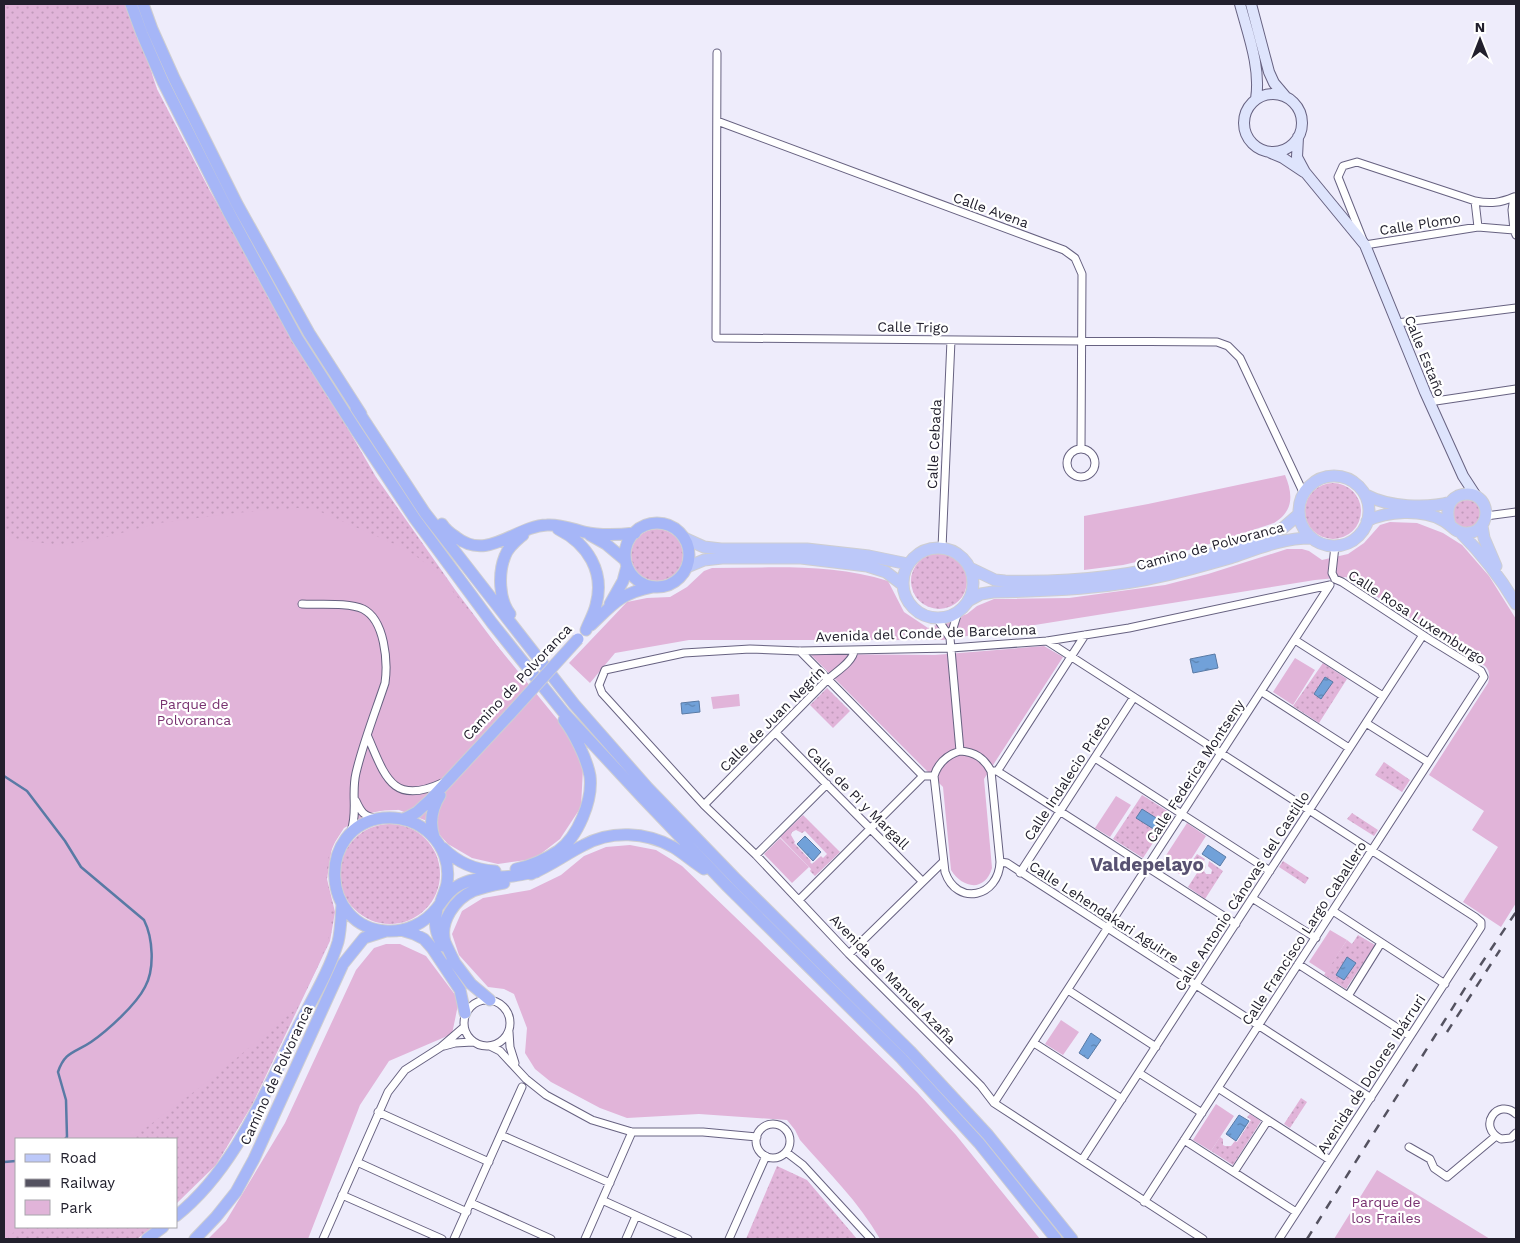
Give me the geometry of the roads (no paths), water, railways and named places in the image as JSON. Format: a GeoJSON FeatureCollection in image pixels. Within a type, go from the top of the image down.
{"type":"FeatureCollection","features":[{"type":"Feature","properties":{"kind":"highway"},"geometry":{"type":"LineString","coordinates":[[131,4],[142,34],[164,82],[219,194],[297,338],[415,519],[492,623],[564,713],[642,797],[728,887],[902,1059],[979,1143],[1056,1239]]}},
{"type":"Feature","properties":{"kind":"highway"},"geometry":{"type":"LineString","coordinates":[[144,4],[152,29],[174,78],[237,204],[309,332],[356,408],[425,512],[574,704],[647,787],[910,1051],[988,1135],[1072,1239]]}},
{"type":"Feature","properties":{"kind":"highway"},"geometry":{"type":"LineString","coordinates":[[356,408],[445,529],[461,542],[471,546],[480,546],[499,542],[529,529],[548,525],[566,527],[586,533],[606,544],[626,563],[638,581],[654,587],[664,586],[682,576],[687,567],[688,547],[684,538],[669,526],[651,524],[642,527],[629,541],[626,550],[626,563]]}},
{"type":"Feature","properties":{"kind":"highway"},"geometry":{"type":"LineString","coordinates":[[548,525],[568,534],[580,544],[590,556],[598,574],[599,592],[596,607],[582,634]]}},
{"type":"Feature","properties":{"kind":"highway"},"geometry":{"type":"LineString","coordinates":[[529,529],[513,544],[506,555],[501,580],[502,596],[508,611],[532,641],[574,704]]}},
{"type":"Feature","properties":{"kind":"highway"},"geometry":{"type":"LineString","coordinates":[[586,533],[612,535],[635,533]]}},
{"type":"Feature","properties":{"kind":"highway","name":"Camino de Polvoranca"},"geometry":{"type":"LineString","coordinates":[[605,612],[623,581],[626,563]]}},
{"type":"Feature","properties":{"kind":"highway","name":"Camino de Polvoranca"},"geometry":{"type":"LineString","coordinates":[[404,819],[417,812],[510,714],[582,634],[605,612],[629,593],[654,587]]}},
{"type":"Feature","properties":{"kind":"highway"},"geometry":{"type":"LineString","coordinates":[[492,623],[505,647],[566,724],[579,746],[590,776],[589,798],[584,814],[569,839],[559,850],[533,864],[509,870],[482,870],[454,859],[426,829],[404,819],[380,818],[364,824],[350,834],[341,846],[335,860],[336,890],[342,904],[354,918],[369,927],[386,931],[401,930],[415,926],[427,918],[451,891],[461,884],[478,878],[514,876],[536,872]]}},
{"type":"Feature","properties":{"kind":"highway","name":"Camino de Polvoranca"},"geometry":{"type":"LineString","coordinates":[[438,842],[431,822],[436,800],[450,778]]}},
{"type":"Feature","properties":{"kind":"highway"},"geometry":{"type":"LineString","coordinates":[[455,964],[445,942],[444,929],[447,916],[458,903],[471,892],[490,885],[513,881],[550,866],[585,844],[600,838],[615,835],[633,835],[672,846],[728,887]]}},
{"type":"Feature","properties":{"kind":"highway"},"geometry":{"type":"LineString","coordinates":[[438,842],[447,864],[447,883],[434,922],[437,936],[471,984],[490,1000]]}},
{"type":"Feature","properties":{"kind":"highway","name":"Camino de Polvoranca"},"geometry":{"type":"LineString","coordinates":[[178,1214],[189,1206],[234,1150],[259,1106],[338,942],[342,904]]}},
{"type":"Feature","properties":{"kind":"highway"},"geometry":{"type":"LineString","coordinates":[[401,930],[424,939],[432,948],[460,990],[465,1013]]}},
{"type":"Feature","properties":{"kind":"highway","name":"Camino de Polvoranca"},"geometry":{"type":"LineString","coordinates":[[195,1239],[236,1192],[254,1159],[343,964],[364,938],[386,931]]}},
{"type":"Feature","properties":{"kind":"highway"},"geometry":{"type":"LineString","coordinates":[[147,1239],[162,1228]]}},
{"type":"Feature","properties":{"kind":"main road"},"geometry":{"type":"LineString","coordinates":[[1240,4],[1257,70],[1256,99]]}},
{"type":"Feature","properties":{"kind":"main road"},"geometry":{"type":"LineString","coordinates":[[1251,4],[1269,72],[1274,83],[1286,97],[1294,102],[1302,119],[1302,128],[1292,145],[1274,152],[1256,146],[1249,140],[1245,132],[1245,114],[1249,106],[1256,99],[1270,94],[1286,97]]}},
{"type":"Feature","properties":{"kind":"main road","name":"Calle Estaño"},"geometry":{"type":"LineString","coordinates":[[1298,137],[1297,157],[1305,172],[1365,245],[1430,402],[1463,476],[1476,496]]}},
{"type":"Feature","properties":{"kind":"main road","name":"Calle Estaño"},"geometry":{"type":"LineString","coordinates":[[1264,150],[1283,158],[1305,172]]}},
{"type":"Feature","properties":{"kind":"main road"},"geometry":{"type":"LineString","coordinates":[[1455,528],[1448,513],[1463,476]]}},
{"type":"Feature","properties":{"kind":"main road"},"geometry":{"type":"LineString","coordinates":[[1366,495],[1369,507],[1367,521],[1363,530],[1351,541],[1335,546],[1327,546],[1311,538],[1305,532],[1298,515],[1299,503],[1303,492],[1320,478],[1342,477],[1352,481],[1366,495],[1386,503],[1433,506],[1470,494],[1476,496],[1485,506],[1484,521],[1487,546],[1504,584]]}},
{"type":"Feature","properties":{"kind":"main road"},"geometry":{"type":"LineString","coordinates":[[1367,521],[1387,514],[1405,513],[1434,516],[1455,528],[1486,560],[1516,604]]}},
{"type":"Feature","properties":{"kind":"main road","name":"Camino de Polvoranca"},"geometry":{"type":"LineString","coordinates":[[970,568],[994,580],[1005,581],[1080,579],[1132,572],[1192,560],[1275,532],[1283,528],[1298,515]]}},
{"type":"Feature","properties":{"kind":"main road"},"geometry":{"type":"LineString","coordinates":[[1455,528],[1472,532],[1484,521]]}},
{"type":"Feature","properties":{"kind":"main road"},"geometry":{"type":"LineString","coordinates":[[684,538],[704,547],[721,549],[807,549],[869,556],[908,564]]}},
{"type":"Feature","properties":{"kind":"main road","name":"Camino de Polvoranca"},"geometry":{"type":"LineString","coordinates":[[968,601],[981,594],[993,592],[1077,590],[1134,582],[1226,559],[1286,540],[1311,538]]}},
{"type":"Feature","properties":{"kind":"main road"},"geometry":{"type":"LineString","coordinates":[[932,548],[942,548],[959,555],[970,568],[973,579],[968,601],[958,612],[948,617],[937,618],[918,612],[910,604],[905,595],[903,584],[908,564],[915,556],[932,548]]}},
{"type":"Feature","properties":{"kind":"main road"},"geometry":{"type":"LineString","coordinates":[[687,567],[704,560],[722,558],[801,558],[867,566],[886,572],[903,584]]}},
{"type":"Feature","properties":{"kind":"street","name":"Calle Trigo"},"geometry":{"type":"LineString","coordinates":[[717,53],[716,338],[1217,342],[1228,346],[1240,358],[1303,492]]}},
{"type":"Feature","properties":{"kind":"street","name":"Calle Avena"},"geometry":{"type":"LineString","coordinates":[[717,121],[1064,250],[1074,258],[1082,274],[1081,448]]}},
{"type":"Feature","properties":{"kind":"street","name":"Calle Estaño"},"geometry":{"type":"LineString","coordinates":[[1365,245],[1338,177],[1343,166],[1358,162],[1475,201]]}},
{"type":"Feature","properties":{"kind":"street"},"geometry":{"type":"LineString","coordinates":[[1478,227],[1475,201],[1489,204],[1515,197]]}},
{"type":"Feature","properties":{"kind":"street"},"geometry":{"type":"LineString","coordinates":[[1515,197],[1512,210],[1515,232]]}},
{"type":"Feature","properties":{"kind":"street","name":"Calle Plomo"},"geometry":{"type":"LineString","coordinates":[[1365,245],[1478,227],[1515,232]]}},
{"type":"Feature","properties":{"kind":"street"},"geometry":{"type":"LineString","coordinates":[[1397,323],[1516,308]]}},
{"type":"Feature","properties":{"kind":"street","name":"Calle Cebada"},"geometry":{"type":"LineString","coordinates":[[942,548],[951,340]]}},
{"type":"Feature","properties":{"kind":"street"},"geometry":{"type":"LineString","coordinates":[[1430,402],[1516,389]]}},
{"type":"Feature","properties":{"kind":"street"},"geometry":{"type":"LineString","coordinates":[[1081,448],[1090,452],[1095,460],[1090,474],[1081,477],[1072,474],[1066,463],[1072,451],[1081,448]]}},
{"type":"Feature","properties":{"kind":"street"},"geometry":{"type":"LineString","coordinates":[[1484,521],[1516,512]]}},
{"type":"Feature","properties":{"kind":"street"},"geometry":{"type":"LineString","coordinates":[[1335,546],[1332,573],[1335,579]]}},
{"type":"Feature","properties":{"kind":"street","name":"Calle Federica Montseny"},"geometry":{"type":"LineString","coordinates":[[994,1103],[1335,579]]}},
{"type":"Feature","properties":{"kind":"street","name":"Calle Rosa Luxemburgo"},"geometry":{"type":"LineString","coordinates":[[1335,579],[1481,671],[1484,677]]}},
{"type":"Feature","properties":{"kind":"street","name":"Avenida del Conde de Barcelona"},"geometry":{"type":"LineString","coordinates":[[602,694],[599,685],[605,670],[684,653],[750,649],[854,650],[951,648],[1047,641],[1129,628],[1330,585]]}},
{"type":"Feature","properties":{"kind":"street"},"geometry":{"type":"LineString","coordinates":[[302,604],[351,606],[364,609],[377,624],[384,646],[386,673],[356,772],[353,791],[355,814],[350,834]]}},
{"type":"Feature","properties":{"kind":"street"},"geometry":{"type":"LineString","coordinates":[[958,612],[950,638],[960,751]]}},
{"type":"Feature","properties":{"kind":"street"},"geometry":{"type":"LineString","coordinates":[[937,618],[950,638]]}},
{"type":"Feature","properties":{"kind":"street"},"geometry":{"type":"LineString","coordinates":[[1085,635],[994,771],[1000,862],[999,875],[991,885],[980,892],[971,894],[966,894],[948,880],[942,862],[934,776],[940,763],[948,756],[960,751],[976,754],[994,771],[1236,924]]}},
{"type":"Feature","properties":{"kind":"street","name":"Calle Antonio Cánovas del Castillo"},"geometry":{"type":"LineString","coordinates":[[1082,1160],[1423,635]]}},
{"type":"Feature","properties":{"kind":"street"},"geometry":{"type":"LineString","coordinates":[[1295,640],[1383,696]]}},
{"type":"Feature","properties":{"kind":"street"},"geometry":{"type":"LineString","coordinates":[[1047,641],[1372,850]]}},
{"type":"Feature","properties":{"kind":"street"},"geometry":{"type":"LineString","coordinates":[[800,650],[923,776],[934,776]]}},
{"type":"Feature","properties":{"kind":"street","name":"Calle de Juan Negrín"},"geometry":{"type":"LineString","coordinates":[[704,805],[848,661],[854,654],[854,650]]}},
{"type":"Feature","properties":{"kind":"street","name":"Calle Francisco Largo Caballero"},"geometry":{"type":"LineString","coordinates":[[1144,1202],[1484,677]]}},
{"type":"Feature","properties":{"kind":"street"},"geometry":{"type":"LineString","coordinates":[[1262,692],[1349,748]]}},
{"type":"Feature","properties":{"kind":"street","name":"Avenida de Manuel Azaña"},"geometry":{"type":"LineString","coordinates":[[602,694],[704,805],[756,855],[849,954],[981,1086],[994,1103],[1203,1239]]}},
{"type":"Feature","properties":{"kind":"street","name":"Calle Indalecio Prieto"},"geometry":{"type":"LineString","coordinates":[[1020,873],[1134,697]]}},
{"type":"Feature","properties":{"kind":"street"},"geometry":{"type":"LineString","coordinates":[[1366,722],[1428,762]]}},
{"type":"Feature","properties":{"kind":"street","name":"Calle de Pi y Margall"},"geometry":{"type":"LineString","coordinates":[[776,733],[922,881]]}},
{"type":"Feature","properties":{"kind":"street"},"geometry":{"type":"LineString","coordinates":[[368,736],[388,780],[402,790],[420,792],[450,778]]}},
{"type":"Feature","properties":{"kind":"street"},"geometry":{"type":"LineString","coordinates":[[1095,758],[1270,871]]}},
{"type":"Feature","properties":{"kind":"street"},"geometry":{"type":"LineString","coordinates":[[799,900],[923,776]]}},
{"type":"Feature","properties":{"kind":"street"},"geometry":{"type":"LineString","coordinates":[[756,855],[827,784]]}},
{"type":"Feature","properties":{"kind":"street"},"geometry":{"type":"LineString","coordinates":[[353,791],[361,812],[368,817],[380,818]]}},
{"type":"Feature","properties":{"kind":"street","name":"Avenida de Dolores Ibárruri"},"geometry":{"type":"LineString","coordinates":[[1279,1239],[1481,927],[1481,922],[1475,917],[1372,850]]}},
{"type":"Feature","properties":{"kind":"street"},"geometry":{"type":"LineString","coordinates":[[849,954],[942,862]]}},
{"type":"Feature","properties":{"kind":"street","name":"Calle Lehendakari Aguirre"},"geometry":{"type":"LineString","coordinates":[[1000,862],[1006,863],[1371,1098]]}},
{"type":"Feature","properties":{"kind":"street"},"geometry":{"type":"LineString","coordinates":[[1252,898],[1316,938]]}},
{"type":"Feature","properties":{"kind":"street"},"geometry":{"type":"LineString","coordinates":[[1332,911],[1444,984]]}},
{"type":"Feature","properties":{"kind":"street"},"geometry":{"type":"LineString","coordinates":[[1348,996],[1381,943]]}},
{"type":"Feature","properties":{"kind":"street"},"geometry":{"type":"LineString","coordinates":[[1298,964],[1410,1036]]}},
{"type":"Feature","properties":{"kind":"street"},"geometry":{"type":"LineString","coordinates":[[1068,990],[1156,1047]]}},
{"type":"Feature","properties":{"kind":"street"},"geometry":{"type":"LineString","coordinates":[[473,1042],[464,1028],[465,1013],[475,1002],[490,1000],[497,1002],[507,1011],[510,1024],[510,1047],[514,1060],[522,1074]]}},
{"type":"Feature","properties":{"kind":"street"},"geometry":{"type":"LineString","coordinates":[[326,1238],[342,1195],[388,1092],[405,1070],[441,1047],[464,1028]]}},
{"type":"Feature","properties":{"kind":"street"},"geometry":{"type":"LineString","coordinates":[[441,1047],[455,1043],[473,1042],[490,1046],[501,1041],[509,1031]]}},
{"type":"Feature","properties":{"kind":"street"},"geometry":{"type":"LineString","coordinates":[[1034,1043],[1122,1099]]}},
{"type":"Feature","properties":{"kind":"street"},"geometry":{"type":"LineString","coordinates":[[490,1046],[500,1051],[546,1095],[592,1120],[632,1132],[697,1132],[757,1137]]}},
{"type":"Feature","properties":{"kind":"street"},"geometry":{"type":"LineString","coordinates":[[1139,1073],[1202,1113]]}},
{"type":"Feature","properties":{"kind":"street"},"geometry":{"type":"LineString","coordinates":[[454,1239],[522,1087]]}},
{"type":"Feature","properties":{"kind":"street"},"geometry":{"type":"LineString","coordinates":[[1218,1088],[1330,1160]]}},
{"type":"Feature","properties":{"kind":"street"},"geometry":{"type":"LineString","coordinates":[[1516,1114],[1508,1109],[1497,1110],[1492,1115],[1490,1127],[1496,1136],[1506,1139],[1516,1134]]}},
{"type":"Feature","properties":{"kind":"street"},"geometry":{"type":"LineString","coordinates":[[378,1112],[489,1162]]}},
{"type":"Feature","properties":{"kind":"street"},"geometry":{"type":"LineString","coordinates":[[1234,1172],[1268,1120]]}},
{"type":"Feature","properties":{"kind":"street"},"geometry":{"type":"LineString","coordinates":[[773,1124],[783,1128],[787,1132],[790,1142],[786,1152],[777,1157],[766,1156],[758,1149],[757,1137],[759,1132],[767,1125],[773,1124]]}},
{"type":"Feature","properties":{"kind":"street"},"geometry":{"type":"LineString","coordinates":[[585,1239],[632,1132]]}},
{"type":"Feature","properties":{"kind":"street"},"geometry":{"type":"LineString","coordinates":[[501,1135],[610,1183]]}},
{"type":"Feature","properties":{"kind":"street"},"geometry":{"type":"LineString","coordinates":[[1410,1147],[1430,1159],[1434,1168],[1447,1178],[1496,1136]]}},
{"type":"Feature","properties":{"kind":"street"},"geometry":{"type":"LineString","coordinates":[[1184,1140],[1296,1212]]}},
{"type":"Feature","properties":{"kind":"street"},"geometry":{"type":"LineString","coordinates":[[786,1152],[803,1165],[871,1239]]}},
{"type":"Feature","properties":{"kind":"street"},"geometry":{"type":"LineString","coordinates":[[729,1239],[766,1156]]}},
{"type":"Feature","properties":{"kind":"street"},"geometry":{"type":"LineString","coordinates":[[357,1162],[466,1212]]}},
{"type":"Feature","properties":{"kind":"street"},"geometry":{"type":"LineString","coordinates":[[342,1195],[442,1239]]}},
{"type":"Feature","properties":{"kind":"street"},"geometry":{"type":"LineString","coordinates":[[602,1200],[688,1239]]}},
{"type":"Feature","properties":{"kind":"street"},"geometry":{"type":"LineString","coordinates":[[471,1202],[551,1239]]}},
{"type":"Feature","properties":{"kind":"street"},"geometry":{"type":"LineString","coordinates":[[626,1239],[636,1216]]}},
{"type":"Feature","properties":{"kind":"water"},"geometry":{"type":"Polygon","coordinates":[[[1215,654],[1218,668],[1193,673],[1190,659],[1215,654]]]}},
{"type":"Feature","properties":{"kind":"water"},"geometry":{"type":"Polygon","coordinates":[[[1325,677],[1333,682],[1321,699],[1314,694],[1325,677]]]}},
{"type":"Feature","properties":{"kind":"water"},"geometry":{"type":"Polygon","coordinates":[[[699,701],[700,712],[682,714],[681,703],[699,701]]]}},
{"type":"Feature","properties":{"kind":"water"},"geometry":{"type":"Polygon","coordinates":[[[1142,809],[1161,821],[1155,830],[1136,818],[1142,809]]]}},
{"type":"Feature","properties":{"kind":"water"},"geometry":{"type":"Polygon","coordinates":[[[805,836],[821,852],[813,861],[797,844],[805,836]]]}},
{"type":"Feature","properties":{"kind":"water"},"geometry":{"type":"Polygon","coordinates":[[[1208,845],[1226,857],[1220,866],[1202,854],[1208,845]]]}},
{"type":"Feature","properties":{"kind":"water"},"geometry":{"type":"Polygon","coordinates":[[[1347,957],[1356,963],[1344,980],[1336,975],[1347,957]]]}},
{"type":"Feature","properties":{"kind":"water"},"geometry":{"type":"Polygon","coordinates":[[[1091,1033],[1101,1040],[1088,1059],[1079,1053],[1091,1033]]]}},
{"type":"Feature","properties":{"kind":"water"},"geometry":{"type":"Polygon","coordinates":[[[1239,1115],[1249,1121],[1236,1141],[1226,1134],[1239,1115]]]}},
{"type":"Feature","properties":{"kind":"waterway"},"geometry":{"type":"LineString","coordinates":[[4,776],[27,791],[65,841],[81,867],[144,920],[151,944],[150,971],[141,994],[113,1025],[91,1042],[67,1056],[61,1065],[58,1072],[66,1100],[66,1138]]}},
{"type":"Feature","properties":{"kind":"waterway"},"geometry":{"type":"LineString","coordinates":[[4,1162],[15,1161]]}},
{"type":"Feature","properties":{"kind":"railway"},"geometry":{"type":"LineString","coordinates":[[1307,1239],[1467,985],[1516,912]]}},
{"type":"Feature","properties":{"kind":"railway"},"geometry":{"type":"LineString","coordinates":[[1447,1032],[1500,950]]}},
{"type":"Feature","properties":{"kind":"district","name":"Valdepelayo"},"geometry":{"type":"Point","coordinates":[1147,864]}},
{"type":"Feature","properties":{"kind":"park label","name":"Parque de Polvoranca"},"geometry":{"type":"Point","coordinates":[194,712]}},
{"type":"Feature","properties":{"kind":"park label","name":"Parque de los Frailes"},"geometry":{"type":"Point","coordinates":[1386,1210]}}]}
